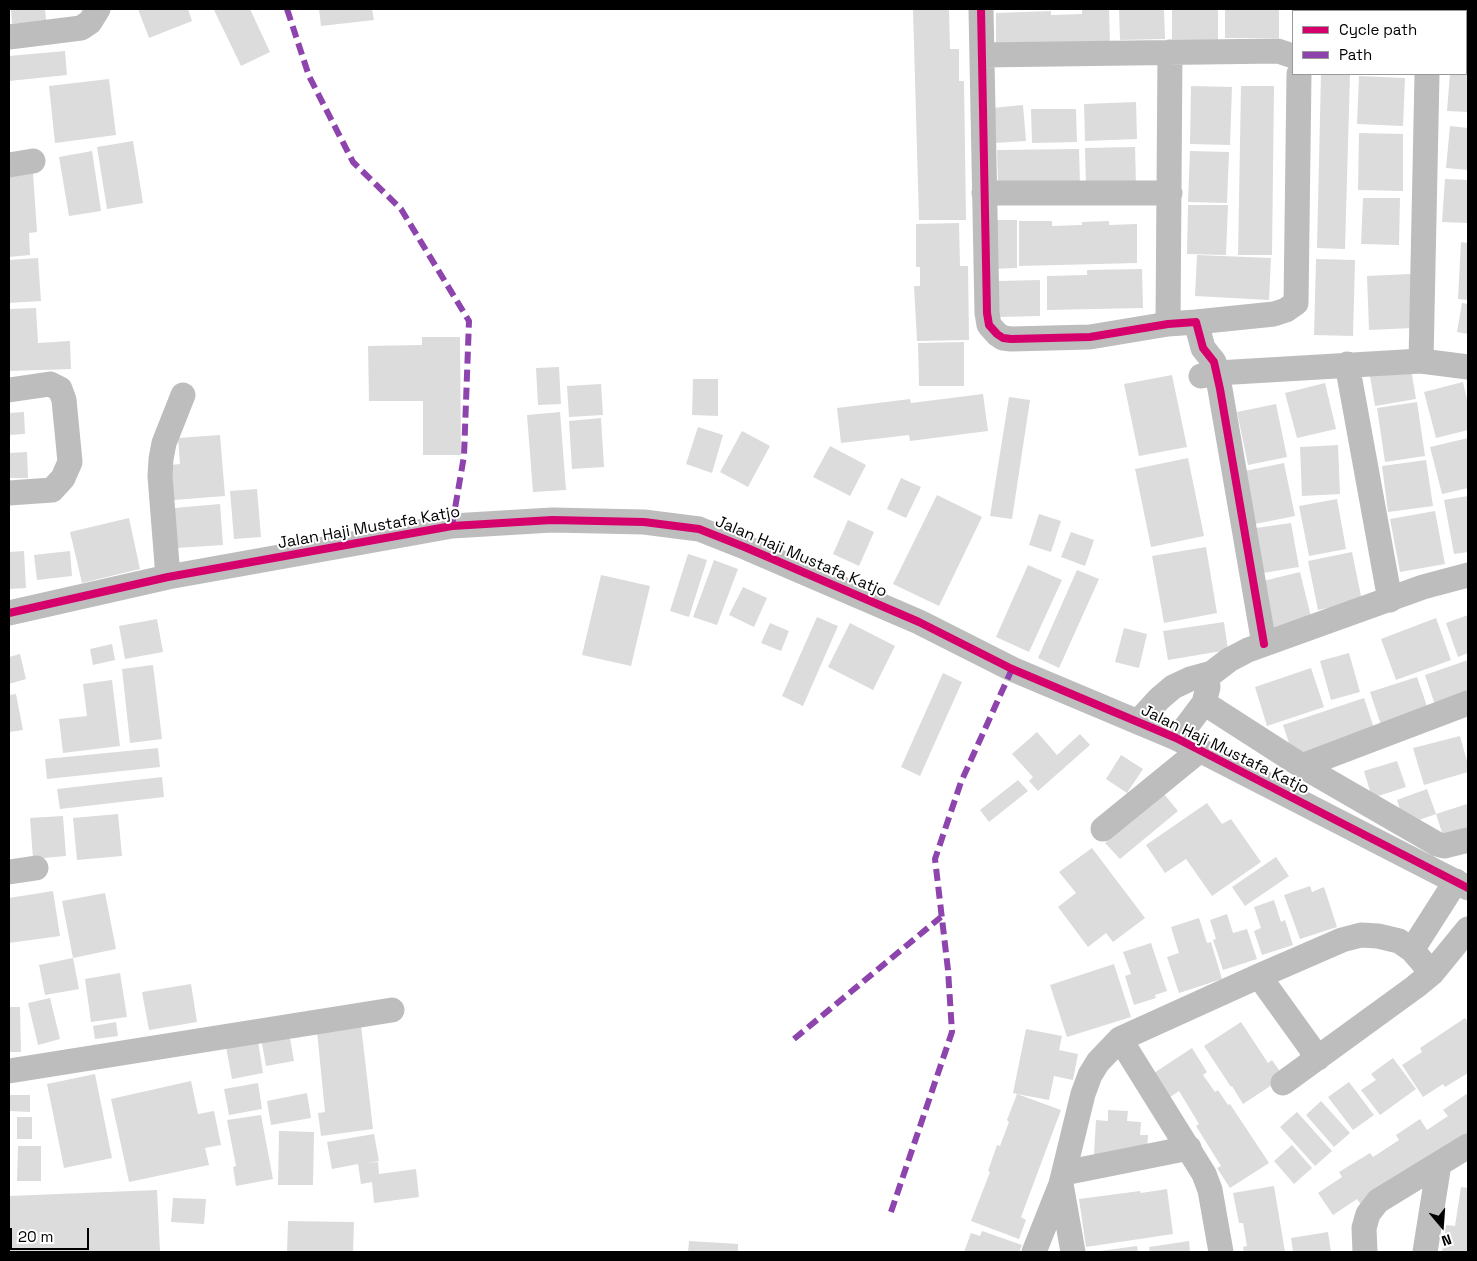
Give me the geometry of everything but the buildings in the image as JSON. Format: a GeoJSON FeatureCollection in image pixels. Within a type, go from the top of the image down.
{"type":"FeatureCollection","features":[{"type":"Feature","properties":{"kind":"street"},"geometry":{"type":"LineString","coordinates":[[9,37],[81,28],[90,22],[98,9]]}},
{"type":"Feature","properties":{"kind":"street"},"geometry":{"type":"LineString","coordinates":[[981,9],[987,313],[989,325],[1003,338],[1090,337],[1168,324],[1274,314],[1286,310],[1296,302],[1299,75]]}},
{"type":"Feature","properties":{"kind":"street"},"geometry":{"type":"LineString","coordinates":[[982,56],[1278,51],[1292,56]]}},
{"type":"Feature","properties":{"kind":"street"},"geometry":{"type":"LineString","coordinates":[[1168,324],[1170,52]]}},
{"type":"Feature","properties":{"kind":"street"},"geometry":{"type":"LineString","coordinates":[[1421,360],[1427,75]]}},
{"type":"Feature","properties":{"kind":"street"},"geometry":{"type":"LineString","coordinates":[[9,165],[33,161]]}},
{"type":"Feature","properties":{"kind":"street"},"geometry":{"type":"LineString","coordinates":[[984,194],[1170,193]]}},
{"type":"Feature","properties":{"kind":"street"},"geometry":{"type":"LineString","coordinates":[[1196,322],[1203,348],[1198,364],[1209,374],[1256,647]]}},
{"type":"Feature","properties":{"kind":"street"},"geometry":{"type":"LineString","coordinates":[[1209,374],[1421,360],[1468,367]]}},
{"type":"Feature","properties":{"kind":"street"},"geometry":{"type":"LineString","coordinates":[[1347,364],[1390,600]]}},
{"type":"Feature","properties":{"kind":"street"},"geometry":{"type":"LineString","coordinates":[[9,390],[50,384],[60,389],[64,400],[70,462],[63,478],[52,490],[9,493]]}},
{"type":"Feature","properties":{"kind":"street"},"geometry":{"type":"LineString","coordinates":[[168,577],[160,459],[164,443],[183,395]]}},
{"type":"Feature","properties":{"kind":"street","name":"Jalan Haji Mustafa Katjo"},"geometry":{"type":"LineString","coordinates":[[9,613],[168,577],[452,526],[552,520],[644,522],[699,529],[919,622],[1012,669],[1176,738],[1462,885]]}},
{"type":"Feature","properties":{"kind":"street"},"geometry":{"type":"LineString","coordinates":[[1138,722],[1172,687],[1190,679],[1212,673],[1230,660],[1256,647],[1423,587],[1468,575]]}},
{"type":"Feature","properties":{"kind":"street"},"geometry":{"type":"LineString","coordinates":[[1176,738],[1204,703],[1212,673]]}},
{"type":"Feature","properties":{"kind":"street"},"geometry":{"type":"LineString","coordinates":[[1204,703],[1302,766],[1437,844],[1444,846],[1468,840]]}},
{"type":"Feature","properties":{"kind":"street"},"geometry":{"type":"LineString","coordinates":[[1302,766],[1468,703]]}},
{"type":"Feature","properties":{"kind":"street"},"geometry":{"type":"LineString","coordinates":[[1103,829],[1200,750]]}},
{"type":"Feature","properties":{"kind":"street"},"geometry":{"type":"LineString","coordinates":[[9,872],[36,868]]}},
{"type":"Feature","properties":{"kind":"street"},"geometry":{"type":"LineString","coordinates":[[1412,950],[1462,885]]}},
{"type":"Feature","properties":{"kind":"street"},"geometry":{"type":"LineString","coordinates":[[1283,1083],[1432,973],[1468,929]]}},
{"type":"Feature","properties":{"kind":"street"},"geometry":{"type":"LineString","coordinates":[[1034,1252],[1062,1178],[1083,1094],[1090,1075],[1098,1062],[1120,1039],[1342,940],[1361,935],[1378,936],[1399,941],[1412,950],[1432,973]]}},
{"type":"Feature","properties":{"kind":"street"},"geometry":{"type":"LineString","coordinates":[[1259,976],[1318,1058]]}},
{"type":"Feature","properties":{"kind":"street"},"geometry":{"type":"LineString","coordinates":[[9,1071],[392,1010]]}},
{"type":"Feature","properties":{"kind":"street"},"geometry":{"type":"LineString","coordinates":[[1120,1039],[1204,1174],[1210,1190],[1221,1252]]}},
{"type":"Feature","properties":{"kind":"street"},"geometry":{"type":"LineString","coordinates":[[1365,1252],[1364,1228],[1368,1214],[1378,1201],[1468,1146]]}},
{"type":"Feature","properties":{"kind":"street"},"geometry":{"type":"LineString","coordinates":[[1062,1178],[1189,1148]]}},
{"type":"Feature","properties":{"kind":"street"},"geometry":{"type":"LineString","coordinates":[[1425,1252],[1439,1164]]}},
{"type":"Feature","properties":{"kind":"street"},"geometry":{"type":"LineString","coordinates":[[1062,1178],[1073,1252]]}},
{"type":"Feature","properties":{"kind":"marked path"},"geometry":{"type":"LineString","coordinates":[[287,9],[309,76],[353,162],[401,209],[469,321],[464,456],[452,526]]}},
{"type":"Feature","properties":{"kind":"marked path"},"geometry":{"type":"LineString","coordinates":[[891,1212],[952,1032],[948,970],[935,859],[961,782],[1012,669]]}},
{"type":"Feature","properties":{"kind":"marked path"},"geometry":{"type":"LineString","coordinates":[[794,1039],[941,917]]}},
{"type":"Feature","properties":{"kind":"cycle path"},"geometry":{"type":"LineString","coordinates":[[981,9],[987,313],[989,325],[1003,338],[1011,339],[1090,337],[1168,324],[1196,322],[1203,348],[1214,362],[1220,389],[1264,644]]}},
{"type":"Feature","properties":{"kind":"cycle path"},"geometry":{"type":"LineString","coordinates":[[9,613],[168,577],[452,526],[552,520],[644,522],[699,529],[919,622],[1012,669],[1176,738],[1468,888]]}}]}
